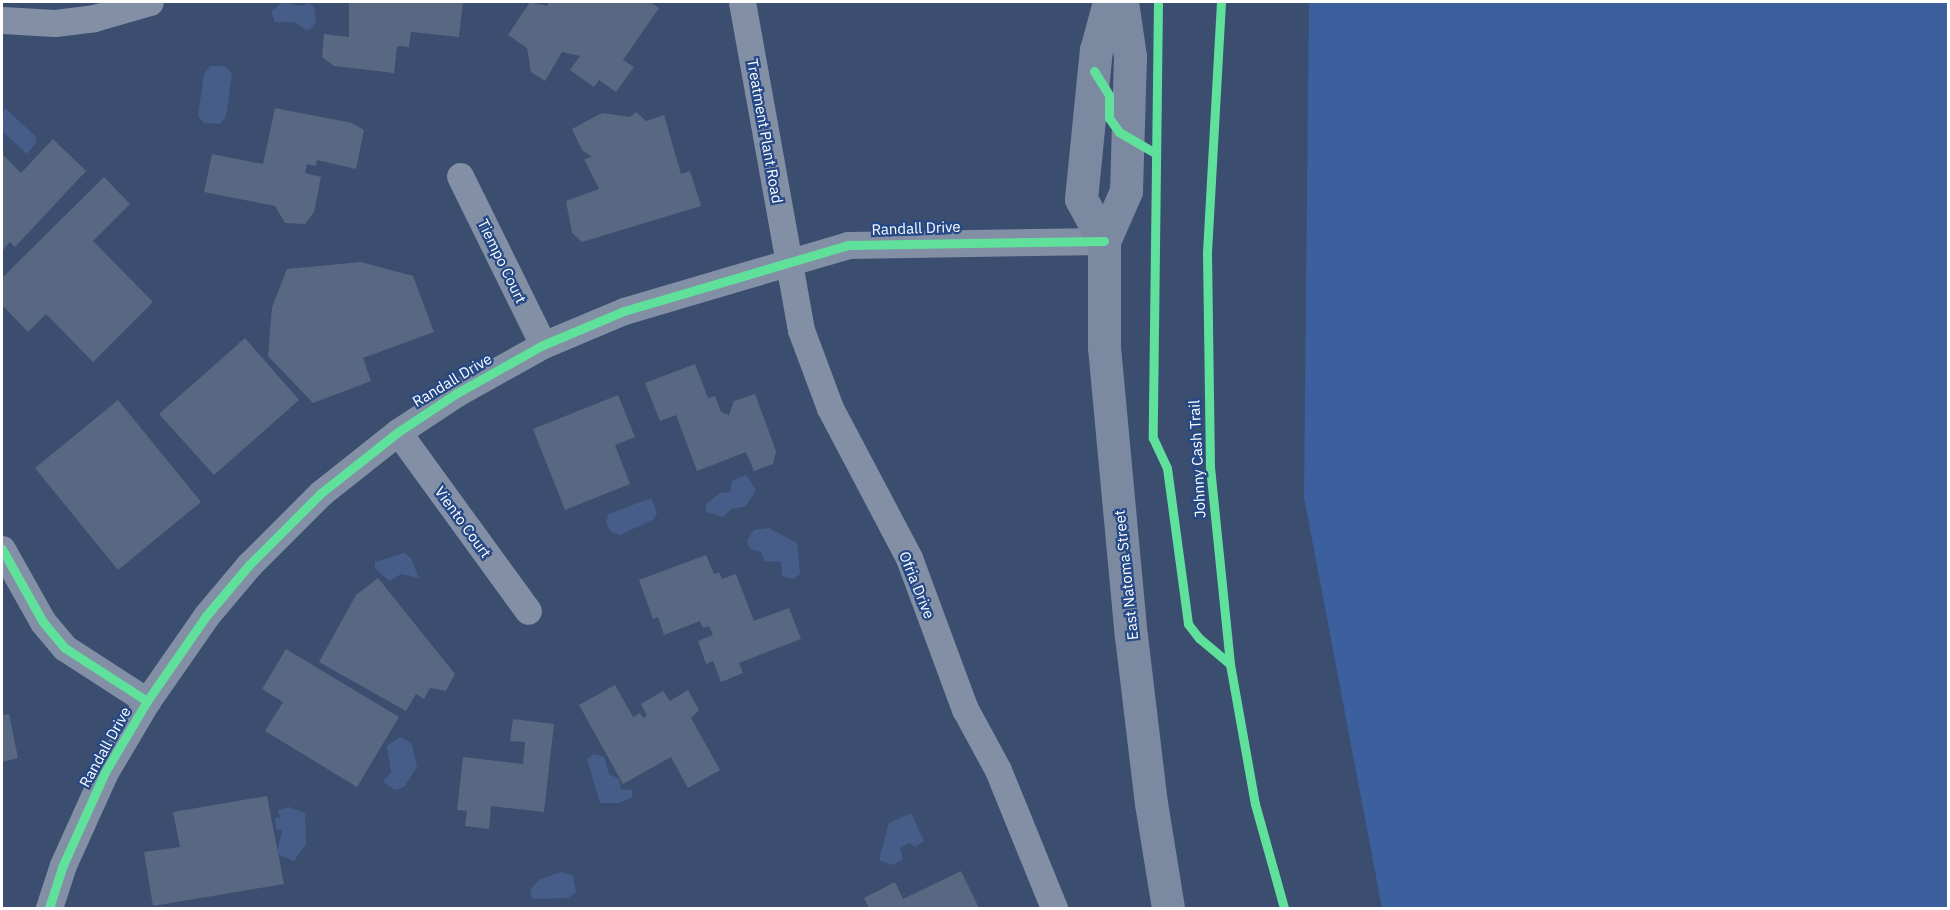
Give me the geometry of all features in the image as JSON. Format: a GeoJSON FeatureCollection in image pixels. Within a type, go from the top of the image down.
{"type":"FeatureCollection","features":[{"type":"Feature","properties":{"kind":"main road","name":"East Natoma Street"},"geometry":{"type":"LineString","coordinates":[[1104,241],[1081,199],[1096,50],[1109,2]]}},
{"type":"Feature","properties":{"kind":"main road","name":"East Natoma Street"},"geometry":{"type":"LineString","coordinates":[[1122,2],[1130,56],[1126,191],[1104,241],[1104,347],[1129,613],[1151,803],[1168,909]]}},
{"type":"Feature","properties":{"kind":"street"},"geometry":{"type":"LineString","coordinates":[[2,20],[55,23],[94,18],[150,2]]}},
{"type":"Feature","properties":{"kind":"street","name":"Treatment Plant Road"},"geometry":{"type":"LineString","coordinates":[[742,2],[787,260]]}},
{"type":"Feature","properties":{"kind":"street","name":"Tiempo Court"},"geometry":{"type":"LineString","coordinates":[[460,176],[543,345]]}},
{"type":"Feature","properties":{"kind":"street","name":"Randall Drive"},"geometry":{"type":"LineString","coordinates":[[49,909],[63,865],[105,772],[147,701],[206,616],[249,565],[321,494],[398,432],[457,393],[543,345],[624,311],[787,260],[848,245],[1104,241]]}},
{"type":"Feature","properties":{"kind":"street","name":"Ofria Drive"},"geometry":{"type":"LineString","coordinates":[[787,260],[801,330],[830,408],[909,558],[965,709],[998,770],[1054,909]]}},
{"type":"Feature","properties":{"kind":"street","name":"Viento Court"},"geometry":{"type":"LineString","coordinates":[[398,432],[528,611]]}},
{"type":"Feature","properties":{"kind":"street"},"geometry":{"type":"LineString","coordinates":[[2,549],[43,622],[65,648],[147,701]]}},
{"type":"Feature","properties":{"kind":"shaded area"},"geometry":{"type":"Polygon","coordinates":[[[283,2],[302,6],[308,3],[314,7],[316,21],[312,28],[306,30],[295,22],[275,22],[271,12],[283,2]]]}},
{"type":"Feature","properties":{"kind":"shaded area"},"geometry":{"type":"Polygon","coordinates":[[[1309,2],[1948,2],[1948,908],[1382,908],[1304,497],[1309,2]]]}},
{"type":"Feature","properties":{"kind":"shaded area"},"geometry":{"type":"Polygon","coordinates":[[[210,66],[225,66],[232,74],[226,116],[220,124],[204,123],[198,116],[204,74],[210,66]]]}},
{"type":"Feature","properties":{"kind":"shaded area"},"geometry":{"type":"Polygon","coordinates":[[[4,107],[36,137],[36,143],[27,154],[2,131],[4,107]]]}},
{"type":"Feature","properties":{"kind":"shaded area"},"geometry":{"type":"Polygon","coordinates":[[[746,475],[756,490],[746,506],[731,509],[723,517],[706,512],[706,504],[720,493],[730,492],[732,481],[746,475]]]}},
{"type":"Feature","properties":{"kind":"shaded area"},"geometry":{"type":"Polygon","coordinates":[[[651,498],[657,513],[654,519],[620,535],[611,532],[606,522],[609,514],[651,498]]]}},
{"type":"Feature","properties":{"kind":"shaded area"},"geometry":{"type":"Polygon","coordinates":[[[769,528],[797,543],[800,574],[793,579],[782,576],[781,562],[765,561],[761,552],[750,549],[747,541],[754,530],[769,528]]]}},
{"type":"Feature","properties":{"kind":"shaded area"},"geometry":{"type":"Polygon","coordinates":[[[404,553],[411,558],[419,578],[401,574],[389,581],[375,568],[375,562],[404,553]]]}},
{"type":"Feature","properties":{"kind":"shaded area"},"geometry":{"type":"Polygon","coordinates":[[[400,737],[412,744],[417,767],[404,787],[395,790],[383,782],[391,772],[387,746],[400,737]]]}},
{"type":"Feature","properties":{"kind":"shaded area"},"geometry":{"type":"Polygon","coordinates":[[[594,754],[604,757],[609,774],[619,779],[621,789],[632,790],[632,797],[619,803],[600,803],[587,759],[594,754]]]}},
{"type":"Feature","properties":{"kind":"shaded area"},"geometry":{"type":"Polygon","coordinates":[[[289,807],[305,813],[306,844],[294,861],[277,854],[282,830],[276,829],[275,818],[280,818],[278,810],[289,807]]]}},
{"type":"Feature","properties":{"kind":"shaded area"},"geometry":{"type":"Polygon","coordinates":[[[911,813],[924,841],[915,847],[909,843],[900,848],[903,859],[892,865],[879,860],[889,823],[911,813]]]}},
{"type":"Feature","properties":{"kind":"shaded area"},"geometry":{"type":"Polygon","coordinates":[[[560,872],[573,875],[576,892],[568,898],[533,899],[530,890],[539,880],[560,872]]]}},
{"type":"Feature","properties":{"kind":"building"},"geometry":{"type":"Polygon","coordinates":[[[349,2],[463,2],[459,37],[411,32],[409,47],[397,46],[394,73],[334,66],[322,57],[324,34],[349,37],[349,2]]]}},
{"type":"Feature","properties":{"kind":"building"},"geometry":{"type":"Polygon","coordinates":[[[530,2],[547,6],[549,2],[650,2],[659,8],[623,60],[634,67],[616,92],[599,80],[594,87],[570,70],[580,56],[562,52],[545,81],[531,72],[527,48],[508,35],[530,2]]]}},
{"type":"Feature","properties":{"kind":"building"},"geometry":{"type":"Polygon","coordinates":[[[275,108],[352,123],[364,130],[356,169],[317,160],[316,166],[307,164],[305,173],[321,177],[314,212],[305,224],[285,223],[275,206],[204,192],[212,154],[263,164],[275,108]]]}},
{"type":"Feature","properties":{"kind":"building"},"geometry":{"type":"Polygon","coordinates":[[[636,112],[646,121],[664,115],[681,174],[690,171],[701,206],[582,242],[572,233],[566,201],[599,189],[584,159],[592,157],[582,150],[572,129],[602,113],[630,117],[636,112]]]}},
{"type":"Feature","properties":{"kind":"building"},"geometry":{"type":"Polygon","coordinates":[[[53,139],[86,171],[15,247],[10,242],[2,251],[2,154],[21,173],[53,139]]]}},
{"type":"Feature","properties":{"kind":"building"},"geometry":{"type":"Polygon","coordinates":[[[104,177],[130,204],[93,241],[153,302],[93,362],[46,314],[28,332],[2,305],[2,278],[104,177]]]}},
{"type":"Feature","properties":{"kind":"building"},"geometry":{"type":"Polygon","coordinates":[[[361,262],[413,276],[434,332],[363,358],[371,381],[313,403],[268,356],[272,307],[287,269],[361,262]]]}},
{"type":"Feature","properties":{"kind":"building"},"geometry":{"type":"Polygon","coordinates":[[[245,338],[299,400],[214,475],[159,414],[245,338]]]}},
{"type":"Feature","properties":{"kind":"building"},"geometry":{"type":"Polygon","coordinates":[[[695,364],[708,398],[715,396],[721,412],[729,415],[734,401],[755,394],[776,451],[773,464],[754,471],[746,452],[697,471],[676,415],[660,421],[645,383],[695,364]]]}},
{"type":"Feature","properties":{"kind":"building"},"geometry":{"type":"Polygon","coordinates":[[[618,395],[635,437],[615,445],[630,484],[565,510],[533,429],[618,395]]]}},
{"type":"Feature","properties":{"kind":"building"},"geometry":{"type":"Polygon","coordinates":[[[118,400],[201,502],[118,570],[35,468],[118,400]]]}},
{"type":"Feature","properties":{"kind":"building"},"geometry":{"type":"Polygon","coordinates":[[[706,555],[714,574],[719,572],[722,579],[736,574],[754,621],[789,608],[801,639],[739,663],[743,673],[721,682],[713,661],[706,664],[698,641],[713,635],[709,626],[703,628],[700,621],[664,635],[658,617],[653,619],[639,580],[706,555]]]}},
{"type":"Feature","properties":{"kind":"building"},"geometry":{"type":"Polygon","coordinates":[[[378,578],[455,674],[446,691],[430,688],[424,699],[416,694],[406,711],[319,662],[356,595],[378,578]]]}},
{"type":"Feature","properties":{"kind":"building"},"geometry":{"type":"Polygon","coordinates":[[[286,649],[399,717],[357,787],[265,731],[283,702],[262,689],[286,649]]]}},
{"type":"Feature","properties":{"kind":"building"},"geometry":{"type":"Polygon","coordinates":[[[615,685],[633,717],[640,713],[643,718],[647,716],[641,704],[663,691],[670,701],[688,690],[699,710],[691,718],[720,770],[688,788],[671,757],[623,784],[579,705],[615,685]]]}},
{"type":"Feature","properties":{"kind":"building"},"geometry":{"type":"Polygon","coordinates":[[[9,714],[18,758],[2,762],[2,715],[9,714]]]}},
{"type":"Feature","properties":{"kind":"building"},"geometry":{"type":"Polygon","coordinates":[[[513,719],[554,724],[544,812],[491,806],[489,829],[465,826],[467,811],[457,810],[463,757],[523,764],[525,742],[510,741],[513,719]]]}},
{"type":"Feature","properties":{"kind":"building"},"geometry":{"type":"Polygon","coordinates":[[[267,796],[284,884],[153,906],[144,852],[180,847],[173,812],[267,796]]]}},
{"type":"Feature","properties":{"kind":"building"},"geometry":{"type":"Polygon","coordinates":[[[961,871],[979,908],[869,908],[864,898],[895,882],[903,899],[961,871]]]}},
{"type":"Feature","properties":{"kind":"cycle path"},"geometry":{"type":"LineString","coordinates":[[1158,2],[1153,438],[1167,468],[1188,624],[1199,638],[1230,664]]}},
{"type":"Feature","properties":{"kind":"cycle path","name":"Johnny Cash Trail"},"geometry":{"type":"LineString","coordinates":[[1221,2],[1207,252],[1210,467],[1230,664],[1255,804],[1284,908]]}},
{"type":"Feature","properties":{"kind":"cycle path"},"geometry":{"type":"LineString","coordinates":[[1094,71],[1109,95],[1109,118],[1119,132],[1155,153]]}},
{"type":"Feature","properties":{"kind":"cycle path"},"geometry":{"type":"LineString","coordinates":[[49,908],[63,865],[105,772],[147,701],[206,616],[249,565],[321,493],[398,432],[457,393],[543,345],[624,311],[848,245],[1104,241]]}},
{"type":"Feature","properties":{"kind":"cycle path"},"geometry":{"type":"LineString","coordinates":[[2,549],[43,622],[65,648],[147,701]]}}]}
